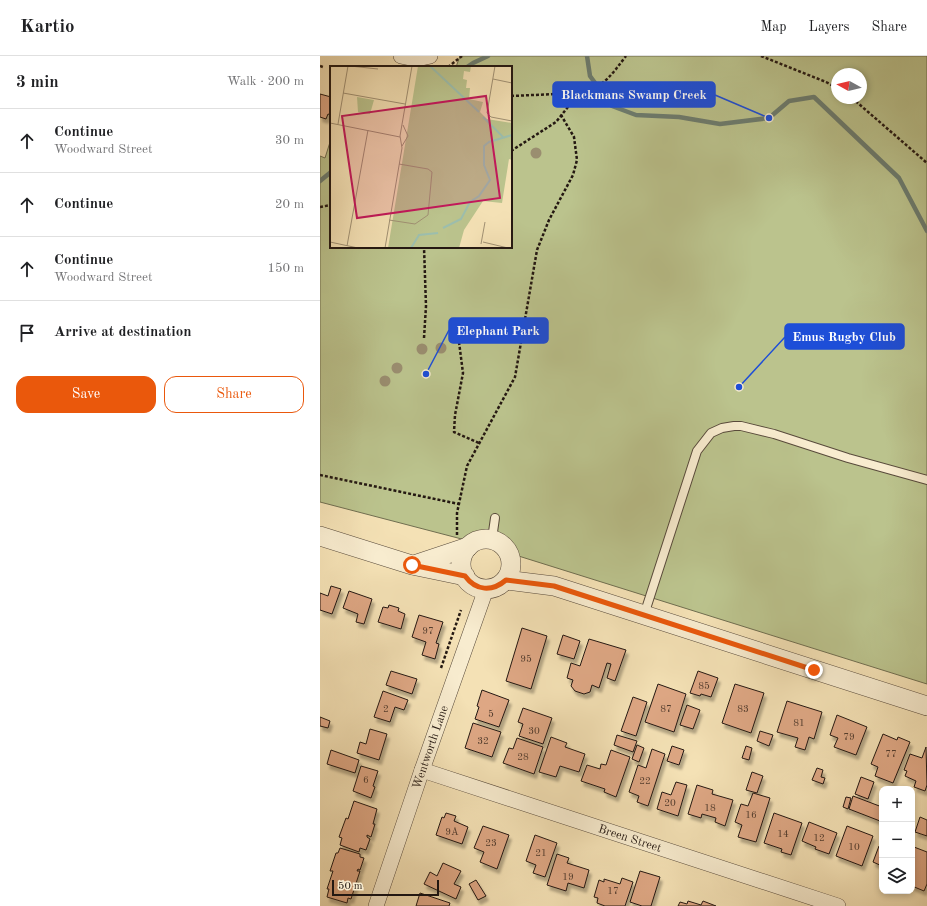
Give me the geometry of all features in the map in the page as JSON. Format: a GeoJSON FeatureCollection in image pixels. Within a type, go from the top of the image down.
{"type":"FeatureCollection","features":[{"type":"Feature","properties":{"kind":"street"},"geometry":{"type":"LineString","coordinates":[[401,56],[412,59],[420,59],[430,56]]}},
{"type":"Feature","properties":{"kind":"street"},"geometry":{"type":"LineString","coordinates":[[320,536],[412,565],[465,576]]}},
{"type":"Feature","properties":{"kind":"street"},"geometry":{"type":"LineString","coordinates":[[412,565],[462,549],[479,540],[492,539],[504,546],[511,558],[511,569],[506,580],[496,587],[486,589],[475,586],[469,582],[462,568],[464,553],[462,549]]}},
{"type":"Feature","properties":{"kind":"street"},"geometry":{"type":"LineString","coordinates":[[511,558],[554,586]]}},
{"type":"Feature","properties":{"kind":"street"},"geometry":{"type":"LineString","coordinates":[[506,580],[554,586],[927,706]]}},
{"type":"Feature","properties":{"kind":"street","name":"Wentworth Lane"},"geometry":{"type":"LineString","coordinates":[[376,906],[486,589]]}},
{"type":"Feature","properties":{"kind":"street","name":"Breen Street"},"geometry":{"type":"LineString","coordinates":[[422,770],[838,906]]}},
{"type":"Feature","properties":{"kind":"lane"},"geometry":{"type":"LineString","coordinates":[[644,615],[697,451],[712,433],[722,428],[741,426],[774,434],[848,458],[927,480]]}},
{"type":"Feature","properties":{"kind":"lane"},"geometry":{"type":"LineString","coordinates":[[492,539],[495,518]]}},
{"type":"Feature","properties":{"kind":"path"},"geometry":{"type":"LineString","coordinates":[[449,66],[462,56]]}},
{"type":"Feature","properties":{"kind":"path"},"geometry":{"type":"LineString","coordinates":[[512,96],[585,92],[607,81],[626,56]]}},
{"type":"Feature","properties":{"kind":"path"},"geometry":{"type":"LineString","coordinates":[[761,56],[831,85]]}},
{"type":"Feature","properties":{"kind":"path"},"geometry":{"type":"LineString","coordinates":[[512,151],[556,122],[579,93]]}},
{"type":"Feature","properties":{"kind":"path"},"geometry":{"type":"LineString","coordinates":[[859,104],[927,163]]}},
{"type":"Feature","properties":{"kind":"path"},"geometry":{"type":"LineString","coordinates":[[462,549],[457,513],[467,466],[478,443],[515,377],[537,250],[549,220],[573,176],[577,160],[574,137],[561,115]]}},
{"type":"Feature","properties":{"kind":"path"},"geometry":{"type":"LineString","coordinates":[[320,207],[330,205]]}},
{"type":"Feature","properties":{"kind":"path"},"geometry":{"type":"LineString","coordinates":[[424,248],[426,306],[424,338]]}},
{"type":"Feature","properties":{"kind":"path"},"geometry":{"type":"LineString","coordinates":[[459,342],[463,373],[455,415],[454,432],[478,443]]}},
{"type":"Feature","properties":{"kind":"path"},"geometry":{"type":"LineString","coordinates":[[320,475],[460,504]]}},
{"type":"Feature","properties":{"kind":"green space"},"geometry":{"type":"Polygon","coordinates":[[[460,56],[927,56],[927,684],[477,543],[320,502],[320,156],[325,158],[330,142],[330,248],[512,248],[512,66],[456,66],[460,56]]]}},
{"type":"Feature","properties":{"kind":"building"},"geometry":{"type":"Polygon","coordinates":[[[320,94],[330,97],[330,115],[328,114],[326,119],[320,117],[320,94]]]}},
{"type":"Feature","properties":{"kind":"building"},"geometry":{"type":"Polygon","coordinates":[[[331,586],[341,589],[332,614],[320,610],[320,593],[328,596],[331,586]]]}},
{"type":"Feature","properties":{"kind":"building"},"geometry":{"type":"Polygon","coordinates":[[[349,591],[372,599],[364,624],[356,622],[358,614],[343,608],[349,591]]]}},
{"type":"Feature","properties":{"kind":"building"},"geometry":{"type":"Polygon","coordinates":[[[389,605],[399,608],[398,611],[405,614],[401,629],[378,622],[383,607],[388,608],[389,605]]]}},
{"type":"Feature","properties":{"kind":"building"},"geometry":{"type":"Polygon","coordinates":[[[419,615],[443,622],[436,643],[439,644],[435,659],[422,655],[426,642],[412,637],[419,615]]]}},
{"type":"Feature","properties":{"kind":"building"},"geometry":{"type":"Polygon","coordinates":[[[522,628],[547,636],[531,689],[506,681],[522,628]]]}},
{"type":"Feature","properties":{"kind":"building"},"geometry":{"type":"Polygon","coordinates":[[[563,635],[580,641],[574,659],[557,654],[563,635]]]}},
{"type":"Feature","properties":{"kind":"building"},"geometry":{"type":"Polygon","coordinates":[[[589,639],[626,650],[615,681],[607,678],[611,664],[607,663],[599,688],[592,685],[590,692],[584,694],[575,691],[571,686],[573,680],[567,678],[571,663],[580,666],[589,639]]]}},
{"type":"Feature","properties":{"kind":"building"},"geometry":{"type":"Polygon","coordinates":[[[391,671],[417,679],[412,694],[386,685],[391,671]]]}},
{"type":"Feature","properties":{"kind":"building"},"geometry":{"type":"Polygon","coordinates":[[[698,671],[718,678],[711,697],[690,693],[698,671]]]}},
{"type":"Feature","properties":{"kind":"building"},"geometry":{"type":"Polygon","coordinates":[[[658,684],[686,694],[674,732],[645,722],[658,684]]]}},
{"type":"Feature","properties":{"kind":"building"},"geometry":{"type":"Polygon","coordinates":[[[735,684],[764,693],[751,733],[722,723],[735,684]]]}},
{"type":"Feature","properties":{"kind":"building"},"geometry":{"type":"Polygon","coordinates":[[[482,690],[509,700],[499,727],[475,719],[482,690]]]}},
{"type":"Feature","properties":{"kind":"building"},"geometry":{"type":"Polygon","coordinates":[[[383,691],[408,700],[404,710],[395,707],[390,722],[374,717],[383,691]]]}},
{"type":"Feature","properties":{"kind":"building"},"geometry":{"type":"Polygon","coordinates":[[[633,697],[647,702],[636,736],[621,731],[633,697]]]}},
{"type":"Feature","properties":{"kind":"building"},"geometry":{"type":"Polygon","coordinates":[[[787,701],[822,712],[814,739],[809,737],[805,750],[795,747],[798,738],[777,732],[787,701]]]}},
{"type":"Feature","properties":{"kind":"building"},"geometry":{"type":"Polygon","coordinates":[[[687,705],[700,710],[693,729],[680,725],[687,705]]]}},
{"type":"Feature","properties":{"kind":"building"},"geometry":{"type":"Polygon","coordinates":[[[523,708],[552,718],[543,744],[519,736],[523,724],[518,722],[523,708]]]}},
{"type":"Feature","properties":{"kind":"building"},"geometry":{"type":"Polygon","coordinates":[[[837,715],[867,727],[856,755],[834,747],[838,738],[830,735],[837,715]]]}},
{"type":"Feature","properties":{"kind":"building"},"geometry":{"type":"Polygon","coordinates":[[[320,717],[330,721],[328,728],[320,726],[320,717]]]}},
{"type":"Feature","properties":{"kind":"building"},"geometry":{"type":"Polygon","coordinates":[[[473,723],[501,732],[492,757],[465,748],[473,723]]]}},
{"type":"Feature","properties":{"kind":"building"},"geometry":{"type":"Polygon","coordinates":[[[370,729],[387,734],[379,760],[357,753],[360,742],[366,744],[370,729]]]}},
{"type":"Feature","properties":{"kind":"building"},"geometry":{"type":"Polygon","coordinates":[[[760,731],[773,735],[769,746],[757,741],[760,731]]]}},
{"type":"Feature","properties":{"kind":"building"},"geometry":{"type":"Polygon","coordinates":[[[883,734],[897,740],[898,737],[910,742],[893,783],[875,776],[878,767],[871,764],[883,734]]]}},
{"type":"Feature","properties":{"kind":"building"},"geometry":{"type":"Polygon","coordinates":[[[617,735],[637,741],[633,752],[614,745],[617,735]]]}},
{"type":"Feature","properties":{"kind":"building"},"geometry":{"type":"Polygon","coordinates":[[[551,737],[567,743],[565,747],[585,754],[579,772],[560,766],[556,777],[539,772],[551,737]]]}},
{"type":"Feature","properties":{"kind":"building"},"geometry":{"type":"Polygon","coordinates":[[[517,738],[543,747],[534,774],[503,763],[509,748],[513,749],[517,738]]]}},
{"type":"Feature","properties":{"kind":"building"},"geometry":{"type":"Polygon","coordinates":[[[637,745],[644,748],[639,762],[632,759],[637,745]]]}},
{"type":"Feature","properties":{"kind":"building"},"geometry":{"type":"Polygon","coordinates":[[[672,746],[684,750],[679,765],[667,761],[672,746]]]}},
{"type":"Feature","properties":{"kind":"building"},"geometry":{"type":"Polygon","coordinates":[[[746,746],[752,748],[749,760],[742,758],[746,746]]]}},
{"type":"Feature","properties":{"kind":"building"},"geometry":{"type":"Polygon","coordinates":[[[926,747],[927,785],[925,791],[915,787],[916,781],[905,776],[907,771],[904,770],[910,754],[922,758],[926,747]]]}},
{"type":"Feature","properties":{"kind":"building"},"geometry":{"type":"Polygon","coordinates":[[[652,749],[665,754],[648,806],[637,802],[639,796],[629,792],[638,765],[646,768],[652,749]]]}},
{"type":"Feature","properties":{"kind":"building"},"geometry":{"type":"Polygon","coordinates":[[[331,750],[359,760],[355,773],[327,764],[331,750]]]}},
{"type":"Feature","properties":{"kind":"building"},"geometry":{"type":"Polygon","coordinates":[[[611,750],[630,757],[616,797],[604,792],[605,789],[581,781],[587,765],[600,769],[601,764],[606,765],[611,750]]]}},
{"type":"Feature","properties":{"kind":"building"},"geometry":{"type":"Polygon","coordinates":[[[361,766],[378,771],[371,798],[353,791],[361,766]]]}},
{"type":"Feature","properties":{"kind":"building"},"geometry":{"type":"Polygon","coordinates":[[[817,768],[823,770],[821,777],[825,778],[823,784],[812,780],[817,768]]]}},
{"type":"Feature","properties":{"kind":"building"},"geometry":{"type":"Polygon","coordinates":[[[752,772],[763,776],[757,793],[746,790],[752,772]]]}},
{"type":"Feature","properties":{"kind":"building"},"geometry":{"type":"Polygon","coordinates":[[[861,777],[874,782],[868,799],[855,794],[861,777]]]}},
{"type":"Feature","properties":{"kind":"building"},"geometry":{"type":"Polygon","coordinates":[[[676,782],[687,785],[678,816],[657,809],[662,792],[671,795],[676,782]]]}},
{"type":"Feature","properties":{"kind":"building"},"geometry":{"type":"Polygon","coordinates":[[[697,785],[713,790],[712,794],[733,800],[725,826],[715,822],[716,818],[702,814],[701,818],[688,814],[697,785]]]}},
{"type":"Feature","properties":{"kind":"building"},"geometry":{"type":"Polygon","coordinates":[[[753,793],[770,798],[756,842],[738,837],[742,825],[735,822],[741,804],[748,806],[753,793]]]}},
{"type":"Feature","properties":{"kind":"building"},"geometry":{"type":"Polygon","coordinates":[[[853,796],[879,806],[879,821],[849,809],[853,796]]]}},
{"type":"Feature","properties":{"kind":"building"},"geometry":{"type":"Polygon","coordinates":[[[846,797],[851,798],[848,809],[843,807],[846,797]]]}},
{"type":"Feature","properties":{"kind":"building"},"geometry":{"type":"Polygon","coordinates":[[[354,801],[377,809],[371,837],[367,835],[370,839],[366,850],[360,848],[359,852],[340,845],[342,838],[339,837],[346,818],[348,819],[354,801]]]}},
{"type":"Feature","properties":{"kind":"building"},"geometry":{"type":"Polygon","coordinates":[[[446,813],[456,816],[454,821],[468,827],[462,844],[436,835],[442,817],[444,818],[446,813]]]}},
{"type":"Feature","properties":{"kind":"building"},"geometry":{"type":"Polygon","coordinates":[[[774,813],[802,823],[791,855],[781,852],[782,849],[764,843],[774,813]]]}},
{"type":"Feature","properties":{"kind":"building"},"geometry":{"type":"Polygon","coordinates":[[[920,817],[927,820],[927,836],[915,832],[920,817]]]}},
{"type":"Feature","properties":{"kind":"building"},"geometry":{"type":"Polygon","coordinates":[[[809,822],[837,833],[829,854],[815,849],[816,847],[802,841],[809,822]]]}},
{"type":"Feature","properties":{"kind":"building"},"geometry":{"type":"Polygon","coordinates":[[[483,826],[509,835],[497,869],[480,862],[484,852],[474,848],[483,826]]]}},
{"type":"Feature","properties":{"kind":"building"},"geometry":{"type":"Polygon","coordinates":[[[847,826],[873,836],[862,866],[836,856],[847,826]]]}},
{"type":"Feature","properties":{"kind":"building"},"geometry":{"type":"Polygon","coordinates":[[[535,835],[557,843],[545,877],[533,873],[536,865],[526,861],[535,835]]]}},
{"type":"Feature","properties":{"kind":"building"},"geometry":{"type":"Polygon","coordinates":[[[879,846],[879,865],[873,862],[879,846]]]}},
{"type":"Feature","properties":{"kind":"building"},"geometry":{"type":"Polygon","coordinates":[[[915,847],[927,852],[927,884],[924,891],[915,887],[915,847]]]}},
{"type":"Feature","properties":{"kind":"building"},"geometry":{"type":"Polygon","coordinates":[[[340,848],[360,854],[360,857],[364,858],[360,870],[358,869],[357,871],[360,871],[351,899],[348,898],[347,903],[327,897],[329,889],[327,889],[333,871],[330,871],[336,853],[338,853],[340,848]]]}},
{"type":"Feature","properties":{"kind":"building"},"geometry":{"type":"Polygon","coordinates":[[[557,854],[569,858],[567,863],[589,870],[584,888],[568,883],[566,891],[547,885],[557,854]]]}},
{"type":"Feature","properties":{"kind":"building"},"geometry":{"type":"Polygon","coordinates":[[[443,863],[461,871],[454,884],[461,887],[456,899],[424,884],[430,872],[437,876],[443,863]]]}},
{"type":"Feature","properties":{"kind":"building"},"geometry":{"type":"Polygon","coordinates":[[[640,871],[660,877],[651,906],[642,906],[630,902],[640,871]]]}},
{"type":"Feature","properties":{"kind":"building"},"geometry":{"type":"Polygon","coordinates":[[[622,878],[633,882],[625,906],[605,906],[597,903],[598,898],[594,897],[599,880],[604,882],[604,879],[620,884],[622,878]]]}},
{"type":"Feature","properties":{"kind":"building"},"geometry":{"type":"Polygon","coordinates":[[[476,880],[486,896],[478,900],[469,884],[476,880]]]}},
{"type":"Feature","properties":{"kind":"building"},"geometry":{"type":"Polygon","coordinates":[[[420,893],[450,903],[449,906],[416,906],[420,893]]]}},
{"type":"Feature","properties":{"kind":"building"},"geometry":{"type":"Polygon","coordinates":[[[688,901],[701,905],[703,901],[716,906],[678,906],[680,902],[687,904],[688,901]]]}},
{"type":"Feature","properties":{"kind":"waterway"},"geometry":{"type":"LineString","coordinates":[[468,66],[488,56]]}},
{"type":"Feature","properties":{"kind":"waterway"},"geometry":{"type":"LineString","coordinates":[[587,56],[590,76],[612,106],[636,115],[679,117],[720,124],[769,118],[789,101],[814,97],[899,178],[927,231]]}},
{"type":"Feature","properties":{"kind":"waterway"},"geometry":{"type":"LineString","coordinates":[[320,181],[330,173]]}},
{"type":"Feature","properties":{"kind":"place","name":"Blackmans Swamp Creek"},"geometry":{"type":"Point","coordinates":[769,118]}},
{"type":"Feature","properties":{"kind":"place","name":"Elephant Park"},"geometry":{"type":"Point","coordinates":[426,374]}},
{"type":"Feature","properties":{"kind":"place","name":"Emus Rugby Club"},"geometry":{"type":"Point","coordinates":[739,387]}},
{"type":"Feature","properties":{"kind":"route"},"geometry":{"type":"LineString","coordinates":[[412,565],[465,576],[469,582],[475,586],[486,589],[496,587],[506,580],[554,586],[596,601],[814,670]]}}]}
